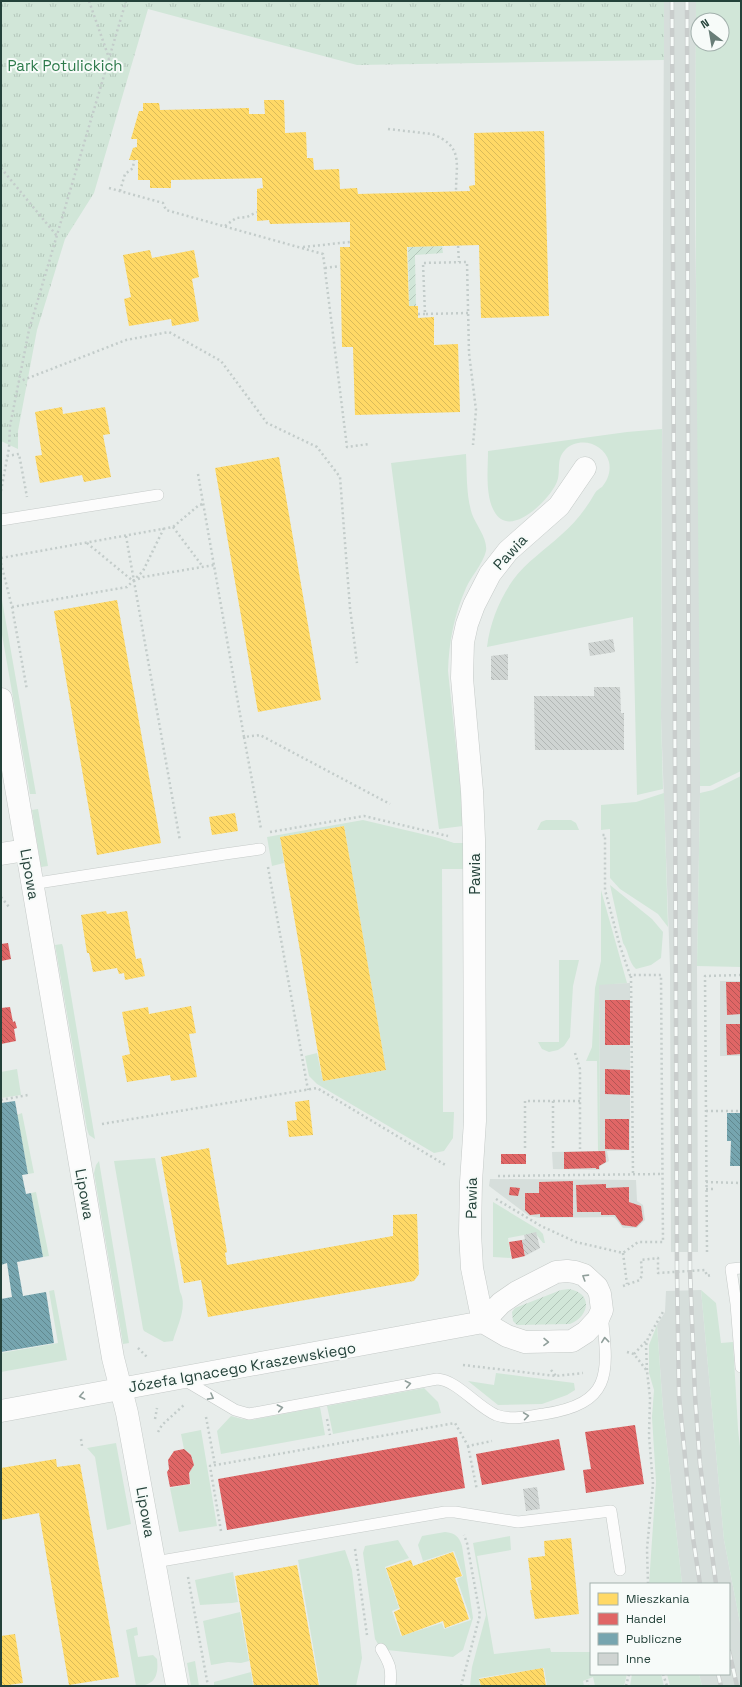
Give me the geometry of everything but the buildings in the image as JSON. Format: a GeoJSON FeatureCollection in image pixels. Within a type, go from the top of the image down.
{"type":"FeatureCollection","features":[{"type":"Feature","properties":{"kind":"street","name":"Pawia"},"geometry":{"type":"LineString","coordinates":[[483,1322],[472,1268],[470,1233],[470,1182],[475,1121],[474,839],[472,791],[462,678],[463,642],[467,624],[474,605],[490,574],[508,552],[559,506],[585,468]]}},
{"type":"Feature","properties":{"kind":"street","name":"Lipowa"},"geometry":{"type":"LineString","coordinates":[[1,700],[31,884],[113,1358],[128,1417],[177,1686]]}},
{"type":"Feature","properties":{"kind":"street"},"geometry":{"type":"LineString","coordinates":[[1,854],[26,850]]}},
{"type":"Feature","properties":{"kind":"street"},"geometry":{"type":"LineString","coordinates":[[567,1271],[584,1275],[591,1281],[601,1302],[593,1326],[572,1341],[525,1342],[507,1336],[483,1322],[501,1303],[517,1292],[556,1272],[567,1271]]}},
{"type":"Feature","properties":{"kind":"street","name":"Józefa Ignacego Kraszewskiego"},"geometry":{"type":"LineString","coordinates":[[1,1411],[483,1322]]}},
{"type":"Feature","properties":{"kind":"lane"},"geometry":{"type":"LineString","coordinates":[[1,520],[158,495]]}},
{"type":"Feature","properties":{"kind":"lane"},"geometry":{"type":"LineString","coordinates":[[31,884],[183,860],[260,850]]}},
{"type":"Feature","properties":{"kind":"lane"},"geometry":{"type":"LineString","coordinates":[[736,1269],[736,1304],[741,1366]]}},
{"type":"Feature","properties":{"kind":"lane"},"geometry":{"type":"LineString","coordinates":[[181,1378],[235,1410],[249,1414],[437,1379],[446,1380],[489,1411],[500,1416],[514,1418],[554,1412],[573,1407],[583,1402],[599,1388],[603,1380],[606,1355],[601,1302]]}},
{"type":"Feature","properties":{"kind":"lane"},"geometry":{"type":"LineString","coordinates":[[155,1562],[445,1512],[455,1512],[518,1522],[611,1511],[620,1570]]}},
{"type":"Feature","properties":{"kind":"lane"},"geometry":{"type":"LineString","coordinates":[[381,1649],[390,1663],[390,1686]]}},
{"type":"Feature","properties":{"kind":"path"},"geometry":{"type":"LineString","coordinates":[[89,1],[109,59]]}},
{"type":"Feature","properties":{"kind":"path"},"geometry":{"type":"LineString","coordinates":[[1,491],[5,474],[10,426],[29,330],[126,1]]}},
{"type":"Feature","properties":{"kind":"path"},"geometry":{"type":"LineString","coordinates":[[388,129],[432,134],[452,146],[457,159],[456,192]]}},
{"type":"Feature","properties":{"kind":"path"},"geometry":{"type":"LineString","coordinates":[[120,191],[125,174],[133,168],[134,160]]}},
{"type":"Feature","properties":{"kind":"path"},"geometry":{"type":"LineString","coordinates":[[1,168],[57,236]]}},
{"type":"Feature","properties":{"kind":"path"},"geometry":{"type":"LineString","coordinates":[[109,188],[163,203],[166,210],[323,254],[347,447],[369,444]]}},
{"type":"Feature","properties":{"kind":"path"},"geometry":{"type":"LineString","coordinates":[[225,226],[236,218],[247,218],[257,212]]}},
{"type":"Feature","properties":{"kind":"path"},"geometry":{"type":"LineString","coordinates":[[300,247],[350,242]]}},
{"type":"Feature","properties":{"kind":"path"},"geometry":{"type":"LineString","coordinates":[[458,246],[458,262]]}},
{"type":"Feature","properties":{"kind":"path"},"geometry":{"type":"LineString","coordinates":[[425,314],[424,263],[467,262],[469,353],[476,410],[473,445]]}},
{"type":"Feature","properties":{"kind":"path"},"geometry":{"type":"LineString","coordinates":[[325,268],[340,266]]}},
{"type":"Feature","properties":{"kind":"path"},"geometry":{"type":"LineString","coordinates":[[418,314],[468,313]]}},
{"type":"Feature","properties":{"kind":"path"},"geometry":{"type":"LineString","coordinates":[[18,382],[126,340],[169,332],[221,361],[268,423],[317,447],[340,477],[350,608],[357,663]]}},
{"type":"Feature","properties":{"kind":"path"},"geometry":{"type":"LineString","coordinates":[[7,456],[19,454],[28,503]]}},
{"type":"Feature","properties":{"kind":"path"},"geometry":{"type":"LineString","coordinates":[[198,474],[262,834],[364,816],[452,836]]}},
{"type":"Feature","properties":{"kind":"path"},"geometry":{"type":"LineString","coordinates":[[1,558],[173,527],[199,505],[203,504]]}},
{"type":"Feature","properties":{"kind":"path"},"geometry":{"type":"LineString","coordinates":[[173,527],[203,567]]}},
{"type":"Feature","properties":{"kind":"path"},"geometry":{"type":"LineString","coordinates":[[12,607],[127,586],[143,571],[164,528]]}},
{"type":"Feature","properties":{"kind":"path"},"geometry":{"type":"LineString","coordinates":[[126,536],[183,860]]}},
{"type":"Feature","properties":{"kind":"path"},"geometry":{"type":"LineString","coordinates":[[87,543],[133,581]]}},
{"type":"Feature","properties":{"kind":"path"},"geometry":{"type":"LineString","coordinates":[[133,581],[143,577],[214,565]]}},
{"type":"Feature","properties":{"kind":"path"},"geometry":{"type":"LineString","coordinates":[[244,737],[260,735],[390,804]]}},
{"type":"Feature","properties":{"kind":"path"},"geometry":{"type":"LineString","coordinates":[[601,835],[605,835],[605,890],[620,946],[631,976],[633,1174]]}},
{"type":"Feature","properties":{"kind":"path"},"geometry":{"type":"LineString","coordinates":[[268,864],[308,1090]]}},
{"type":"Feature","properties":{"kind":"path"},"geometry":{"type":"LineString","coordinates":[[494,1198],[541,1226],[576,1242],[623,1253],[638,1242],[663,1242],[661,975],[631,976]]}},
{"type":"Feature","properties":{"kind":"path"},"geometry":{"type":"LineString","coordinates":[[707,1252],[705,976],[741,975]]}},
{"type":"Feature","properties":{"kind":"path"},"geometry":{"type":"LineString","coordinates":[[575,1053],[580,1069],[580,1149]]}},
{"type":"Feature","properties":{"kind":"path"},"geometry":{"type":"LineString","coordinates":[[102,1124],[317,1088],[450,1168]]}},
{"type":"Feature","properties":{"kind":"path"},"geometry":{"type":"LineString","coordinates":[[1,1100],[28,1095]]}},
{"type":"Feature","properties":{"kind":"path"},"geometry":{"type":"LineString","coordinates":[[525,1148],[525,1101],[580,1101]]}},
{"type":"Feature","properties":{"kind":"path"},"geometry":{"type":"LineString","coordinates":[[553,1101],[553,1148]]}},
{"type":"Feature","properties":{"kind":"path"},"geometry":{"type":"LineString","coordinates":[[706,1111],[741,1111]]}},
{"type":"Feature","properties":{"kind":"path"},"geometry":{"type":"LineString","coordinates":[[494,1176],[662,1174]]}},
{"type":"Feature","properties":{"kind":"path"},"geometry":{"type":"LineString","coordinates":[[706,1182],[741,1182]]}},
{"type":"Feature","properties":{"kind":"path"},"geometry":{"type":"LineString","coordinates":[[706,1189],[716,1189]]}},
{"type":"Feature","properties":{"kind":"path"},"geometry":{"type":"LineString","coordinates":[[623,1253],[627,1284]]}},
{"type":"Feature","properties":{"kind":"path"},"geometry":{"type":"LineString","coordinates":[[601,1302],[627,1284],[640,1280],[642,1275],[641,1260],[658,1258],[658,1273],[698,1270]]}},
{"type":"Feature","properties":{"kind":"path"},"geometry":{"type":"LineString","coordinates":[[634,1354],[648,1338],[663,1312]]}},
{"type":"Feature","properties":{"kind":"path"},"geometry":{"type":"LineString","coordinates":[[648,1338],[646,1346],[650,1398],[649,1436],[653,1484],[648,1549],[648,1583]]}},
{"type":"Feature","properties":{"kind":"path"},"geometry":{"type":"LineString","coordinates":[[626,1352],[634,1354],[647,1371]]}},
{"type":"Feature","properties":{"kind":"path"},"geometry":{"type":"LineString","coordinates":[[457,1364],[556,1376],[586,1373]]}},
{"type":"Feature","properties":{"kind":"path"},"geometry":{"type":"LineString","coordinates":[[551,1370],[556,1376]]}},
{"type":"Feature","properties":{"kind":"path"},"geometry":{"type":"LineString","coordinates":[[156,1437],[162,1425],[188,1401]]}},
{"type":"Feature","properties":{"kind":"path"},"geometry":{"type":"LineString","coordinates":[[206,1414],[215,1465]]}},
{"type":"Feature","properties":{"kind":"path"},"geometry":{"type":"LineString","coordinates":[[222,1535],[210,1466],[215,1465],[455,1423],[468,1446],[477,1490]]}},
{"type":"Feature","properties":{"kind":"path"},"geometry":{"type":"LineString","coordinates":[[81,1439],[82,1446]]}},
{"type":"Feature","properties":{"kind":"path"},"geometry":{"type":"LineString","coordinates":[[468,1446],[492,1441]]}},
{"type":"Feature","properties":{"kind":"path"},"geometry":{"type":"LineString","coordinates":[[460,1531],[465,1536],[467,1543],[480,1615],[461,1686]]}},
{"type":"Feature","properties":{"kind":"path"},"geometry":{"type":"LineString","coordinates":[[354,1543],[368,1642],[381,1649]]}},
{"type":"Feature","properties":{"kind":"path"},"geometry":{"type":"LineString","coordinates":[[187,1572],[208,1686]]}},
{"type":"Feature","properties":{"kind":"path"},"geometry":{"type":"LineString","coordinates":[[626,1686],[629,1675]]}},
{"type":"Feature","properties":{"kind":"path"},"geometry":{"type":"LineString","coordinates":[[663,1675],[667,1686]]}},
{"type":"Feature","properties":{"kind":"path"},"geometry":{"type":"LineString","coordinates":[[587,1680],[588,1686]]}},
{"type":"Feature","properties":{"kind":"shaded area"},"geometry":{"type":"Polygon","coordinates":[[[664,1],[696,1],[696,12],[690,12],[690,52],[696,52],[695,215],[700,570],[700,793],[697,967],[698,1252],[671,1252],[670,967],[661,717],[664,1]]]}},
{"type":"Feature","properties":{"kind":"shaded area"},"geometry":{"type":"Polygon","coordinates":[[[720,981],[741,981],[741,1056],[720,1056],[720,981]]]}},
{"type":"Feature","properties":{"kind":"shaded area"},"geometry":{"type":"Polygon","coordinates":[[[630,983],[630,1150],[607,1151],[609,1161],[600,1166],[600,1170],[553,1169],[552,1152],[600,1151],[599,984],[630,983]]]}},
{"type":"Feature","properties":{"kind":"shaded area"},"geometry":{"type":"Polygon","coordinates":[[[490,1179],[636,1180],[637,1201],[643,1205],[645,1220],[637,1228],[623,1228],[614,1217],[540,1218],[529,1216],[489,1186],[490,1179]]]}},
{"type":"Feature","properties":{"kind":"shaded area"},"geometry":{"type":"Polygon","coordinates":[[[701,1290],[724,1540],[741,1628],[741,1686],[702,1686],[699,1675],[730,1675],[730,1583],[682,1583],[663,1409],[657,1325],[665,1312],[666,1291],[701,1290]]]}},
{"type":"Feature","properties":{"kind":"green space","name":"Park Potulickich"},"geometry":{"type":"Polygon","coordinates":[[[1,1],[664,1],[664,60],[357,65],[148,9],[94,193],[65,239],[37,330],[18,431],[18,449],[1,441],[1,1]]]}},
{"type":"Feature","properties":{"kind":"green space"},"geometry":{"type":"Polygon","coordinates":[[[696,1],[741,1],[741,771],[710,786],[700,786],[696,295],[696,52],[730,52],[730,12],[696,12],[696,1]]]}},
{"type":"Feature","properties":{"kind":"green space"},"geometry":{"type":"Polygon","coordinates":[[[442,246],[443,253],[415,255],[416,306],[409,306],[408,247],[442,246]]]}},
{"type":"Feature","properties":{"kind":"green space"},"geometry":{"type":"Polygon","coordinates":[[[662,429],[661,717],[663,789],[637,795],[633,617],[487,647],[488,638],[499,604],[513,580],[524,567],[576,521],[596,492],[604,484],[610,469],[606,455],[597,446],[584,443],[577,443],[565,450],[559,462],[558,480],[552,491],[537,508],[528,515],[518,520],[509,521],[501,519],[494,511],[491,504],[488,490],[488,451],[627,432],[662,429]]]}},
{"type":"Feature","properties":{"kind":"green space"},"geometry":{"type":"Polygon","coordinates":[[[466,454],[467,484],[470,507],[484,537],[486,551],[482,561],[468,583],[458,608],[451,639],[448,671],[463,826],[439,829],[391,463],[466,454]]]}},
{"type":"Feature","properties":{"kind":"green space"},"geometry":{"type":"Polygon","coordinates":[[[1,600],[36,794],[30,794],[1,629],[1,600]]]}},
{"type":"Feature","properties":{"kind":"green space"},"geometry":{"type":"Polygon","coordinates":[[[741,776],[741,967],[697,966],[700,793],[713,790],[741,776]]]}},
{"type":"Feature","properties":{"kind":"green space"},"geometry":{"type":"Polygon","coordinates":[[[664,793],[668,927],[658,914],[620,889],[610,878],[610,829],[601,830],[601,805],[636,802],[664,793]]]}},
{"type":"Feature","properties":{"kind":"green space"},"geometry":{"type":"Polygon","coordinates":[[[38,809],[48,866],[41,867],[32,810],[38,809]]]}},
{"type":"Feature","properties":{"kind":"green space"},"geometry":{"type":"Polygon","coordinates":[[[363,820],[454,843],[463,843],[464,869],[442,869],[443,1112],[454,1112],[453,1138],[444,1151],[434,1153],[317,1084],[309,1076],[305,1056],[317,1053],[323,1081],[386,1070],[344,826],[280,837],[284,863],[272,866],[267,837],[363,820]]]}},
{"type":"Feature","properties":{"kind":"green space"},"geometry":{"type":"Polygon","coordinates":[[[546,820],[571,820],[576,823],[579,830],[537,830],[541,822],[546,820]]]}},
{"type":"Feature","properties":{"kind":"green space"},"geometry":{"type":"Polygon","coordinates":[[[610,885],[652,919],[663,932],[661,958],[651,965],[636,969],[631,963],[623,943],[610,885]]]}},
{"type":"Feature","properties":{"kind":"green space"},"geometry":{"type":"Polygon","coordinates":[[[601,890],[627,983],[599,985],[600,1151],[598,1151],[597,1061],[586,1061],[592,1047],[595,988],[601,961],[601,890]]]}},
{"type":"Feature","properties":{"kind":"green space"},"geometry":{"type":"Polygon","coordinates":[[[62,944],[95,1139],[89,1135],[87,1129],[55,945],[62,944]]]}},
{"type":"Feature","properties":{"kind":"green space"},"geometry":{"type":"Polygon","coordinates":[[[559,960],[579,960],[573,986],[570,1037],[564,1046],[558,1050],[549,1052],[542,1049],[538,1042],[559,1042],[559,960]]]}},
{"type":"Feature","properties":{"kind":"green space"},"geometry":{"type":"Polygon","coordinates":[[[17,1069],[21,1095],[1,1098],[1,1072],[17,1069]]]}},
{"type":"Feature","properties":{"kind":"green space"},"geometry":{"type":"Polygon","coordinates":[[[22,1113],[34,1173],[28,1174],[17,1115],[22,1113]]]}},
{"type":"Feature","properties":{"kind":"green space"},"geometry":{"type":"Polygon","coordinates":[[[155,1158],[183,1304],[181,1316],[173,1341],[164,1342],[143,1329],[114,1161],[155,1158]]]}},
{"type":"Feature","properties":{"kind":"green space"},"geometry":{"type":"Polygon","coordinates":[[[99,1161],[129,1343],[123,1344],[94,1173],[96,1165],[99,1161]]]}},
{"type":"Feature","properties":{"kind":"green space"},"geometry":{"type":"Polygon","coordinates":[[[36,1192],[49,1256],[43,1257],[31,1193],[36,1192]]]}},
{"type":"Feature","properties":{"kind":"green space"},"geometry":{"type":"Polygon","coordinates":[[[493,1202],[539,1230],[543,1234],[545,1243],[543,1243],[535,1233],[508,1238],[511,1258],[493,1257],[493,1202]]]}},
{"type":"Feature","properties":{"kind":"green space"},"geometry":{"type":"Polygon","coordinates":[[[569,1289],[577,1291],[582,1295],[586,1305],[582,1316],[570,1324],[517,1325],[513,1321],[512,1312],[515,1308],[561,1290],[569,1289]]]}},
{"type":"Feature","properties":{"kind":"green space"},"geometry":{"type":"Polygon","coordinates":[[[54,1290],[67,1360],[1,1372],[1,1353],[58,1343],[49,1291],[54,1290]]]}},
{"type":"Feature","properties":{"kind":"green space"},"geometry":{"type":"Polygon","coordinates":[[[701,1290],[716,1303],[721,1343],[733,1342],[741,1456],[741,1628],[724,1540],[701,1290]]]}},
{"type":"Feature","properties":{"kind":"green space"},"geometry":{"type":"Polygon","coordinates":[[[657,1325],[663,1409],[682,1583],[649,1583],[656,1482],[652,1417],[654,1390],[649,1373],[649,1345],[657,1325]]]}},
{"type":"Feature","properties":{"kind":"green space"},"geometry":{"type":"Polygon","coordinates":[[[496,1373],[574,1383],[575,1390],[567,1395],[542,1404],[498,1405],[468,1381],[494,1385],[496,1373]]]}},
{"type":"Feature","properties":{"kind":"green space"},"geometry":{"type":"Polygon","coordinates":[[[424,1388],[438,1402],[441,1413],[333,1434],[327,1406],[424,1388]]]}},
{"type":"Feature","properties":{"kind":"green space"},"geometry":{"type":"Polygon","coordinates":[[[320,1407],[325,1435],[221,1454],[217,1431],[231,1416],[252,1420],[320,1407]]]}},
{"type":"Feature","properties":{"kind":"green space"},"geometry":{"type":"Polygon","coordinates":[[[201,1430],[217,1526],[179,1532],[170,1488],[191,1484],[189,1473],[194,1465],[191,1454],[184,1449],[181,1434],[201,1430]]]}},
{"type":"Feature","properties":{"kind":"green space"},"geometry":{"type":"Polygon","coordinates":[[[116,1443],[131,1524],[107,1530],[95,1457],[87,1448],[116,1443]]]}},
{"type":"Feature","properties":{"kind":"green space"},"geometry":{"type":"Polygon","coordinates":[[[445,1532],[456,1536],[462,1546],[473,1618],[463,1650],[453,1657],[387,1650],[378,1644],[375,1639],[363,1553],[365,1546],[398,1540],[409,1558],[385,1567],[399,1608],[392,1611],[401,1636],[442,1623],[444,1629],[471,1620],[457,1579],[463,1576],[454,1551],[423,1561],[418,1545],[422,1536],[445,1532]]]}},
{"type":"Feature","properties":{"kind":"green space"},"geometry":{"type":"Polygon","coordinates":[[[510,1536],[511,1550],[477,1556],[494,1654],[550,1648],[551,1652],[590,1652],[590,1675],[627,1675],[624,1686],[595,1686],[593,1677],[583,1681],[584,1686],[547,1686],[544,1668],[479,1678],[480,1686],[470,1686],[472,1667],[486,1615],[473,1543],[510,1536]]]}},
{"type":"Feature","properties":{"kind":"green space"},"geometry":{"type":"Polygon","coordinates":[[[345,1550],[352,1570],[362,1658],[356,1686],[320,1686],[298,1560],[345,1550]]]}},
{"type":"Feature","properties":{"kind":"green space"},"geometry":{"type":"Polygon","coordinates":[[[233,1572],[238,1602],[200,1605],[195,1580],[233,1572]]]}},
{"type":"Feature","properties":{"kind":"green space"},"geometry":{"type":"Polygon","coordinates":[[[240,1612],[249,1661],[241,1663],[228,1662],[211,1665],[203,1621],[240,1612]]]}},
{"type":"Feature","properties":{"kind":"green space"},"geometry":{"type":"Polygon","coordinates":[[[137,1627],[138,1635],[134,1636],[138,1657],[153,1655],[157,1659],[157,1671],[154,1679],[142,1686],[136,1686],[126,1630],[137,1627]]]}},
{"type":"Feature","properties":{"kind":"green space"},"geometry":{"type":"Polygon","coordinates":[[[195,1661],[199,1686],[191,1686],[187,1663],[195,1661]]]}},
{"type":"Feature","properties":{"kind":"green space"},"geometry":{"type":"Polygon","coordinates":[[[251,1672],[253,1686],[214,1686],[214,1682],[251,1672]]]}},
{"type":"Feature","properties":{"kind":"green space"},"geometry":{"type":"Polygon","coordinates":[[[632,1675],[661,1675],[664,1686],[630,1686],[632,1675]]]}},
{"type":"Feature","properties":{"kind":"green space"},"geometry":{"type":"Polygon","coordinates":[[[667,1675],[699,1675],[702,1686],[670,1686],[667,1675]]]}},
{"type":"Feature","properties":{"kind":"railway"},"geometry":{"type":"LineString","coordinates":[[672,1],[677,1273],[679,1396],[693,1538],[700,1583]]}},
{"type":"Feature","properties":{"kind":"railway"},"geometry":{"type":"LineString","coordinates":[[687,1],[690,1271],[695,1396],[700,1464],[716,1583]]}},
{"type":"Feature","properties":{"kind":"railway"},"geometry":{"type":"LineString","coordinates":[[730,1655],[737,1686]]}},
{"type":"Feature","properties":{"kind":"railway"},"geometry":{"type":"LineString","coordinates":[[718,1675],[721,1686]]}}]}
